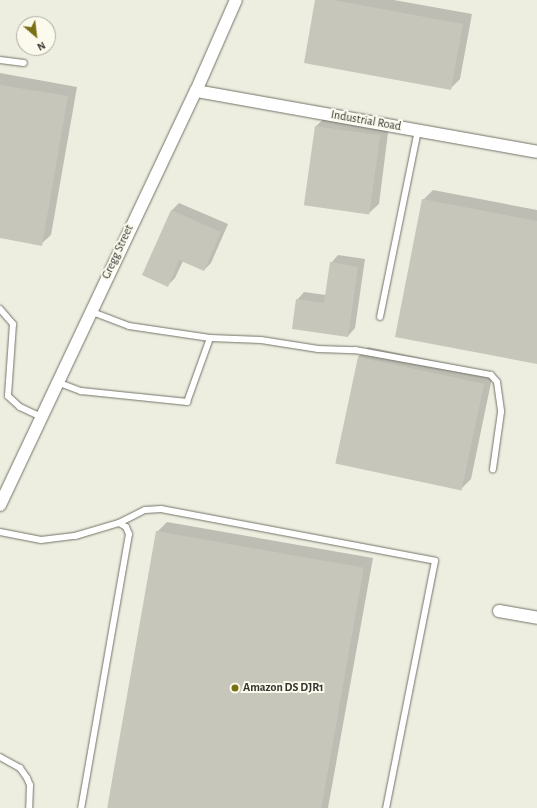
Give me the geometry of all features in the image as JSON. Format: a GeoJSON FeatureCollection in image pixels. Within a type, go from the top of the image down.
{"type":"FeatureCollection","features":[{"type":"Feature","properties":{"kind":"street","name":"Gregg Street"},"geometry":{"type":"LineString","coordinates":[[0,505],[90,311],[196,91],[236,0]]}},
{"type":"Feature","properties":{"kind":"street","name":"Industrial Road"},"geometry":{"type":"LineString","coordinates":[[196,91],[537,152]]}},
{"type":"Feature","properties":{"kind":"street"},"geometry":{"type":"LineString","coordinates":[[499,610],[537,618]]}},
{"type":"Feature","properties":{"kind":"lane"},"geometry":{"type":"LineString","coordinates":[[0,60],[24,63]]}},
{"type":"Feature","properties":{"kind":"lane"},"geometry":{"type":"LineString","coordinates":[[380,317],[418,130]]}},
{"type":"Feature","properties":{"kind":"lane"},"geometry":{"type":"LineString","coordinates":[[0,309],[13,324],[8,396],[20,406],[41,417]]}},
{"type":"Feature","properties":{"kind":"lane"},"geometry":{"type":"LineString","coordinates":[[90,311],[129,326],[210,338],[262,340],[318,349],[355,350],[492,375],[497,382],[501,412],[493,469]]}},
{"type":"Feature","properties":{"kind":"lane"},"geometry":{"type":"LineString","coordinates":[[57,382],[81,391],[187,402],[210,338]]}},
{"type":"Feature","properties":{"kind":"lane"},"geometry":{"type":"LineString","coordinates":[[0,532],[41,540],[75,536],[119,524],[145,510],[162,509],[435,562],[386,808]]}},
{"type":"Feature","properties":{"kind":"lane"},"geometry":{"type":"LineString","coordinates":[[81,808],[129,534],[126,527],[119,524]]}},
{"type":"Feature","properties":{"kind":"lane"},"geometry":{"type":"LineString","coordinates":[[0,757],[20,768],[28,778],[30,785],[29,808]]}},
{"type":"Feature","properties":{"kind":"building"},"geometry":{"type":"Polygon","coordinates":[[[315,0],[333,0],[463,24],[451,90],[304,63],[315,0]]]}},
{"type":"Feature","properties":{"kind":"building"},"geometry":{"type":"Polygon","coordinates":[[[0,85],[68,96],[42,246],[0,238],[0,85]]]}},
{"type":"Feature","properties":{"kind":"building"},"geometry":{"type":"Polygon","coordinates":[[[315,126],[380,135],[369,214],[304,205],[315,126]]]}},
{"type":"Feature","properties":{"kind":"building"},"geometry":{"type":"Polygon","coordinates":[[[422,199],[537,221],[537,364],[395,337],[422,199]]]}},
{"type":"Feature","properties":{"kind":"building"},"geometry":{"type":"Polygon","coordinates":[[[171,210],[221,232],[204,271],[179,260],[168,287],[142,275],[171,210]]]}},
{"type":"Feature","properties":{"kind":"building"},"geometry":{"type":"Polygon","coordinates":[[[330,262],[358,267],[348,337],[292,329],[296,299],[324,303],[330,262]]]}},
{"type":"Feature","properties":{"kind":"building"},"geometry":{"type":"Polygon","coordinates":[[[358,357],[484,384],[462,490],[335,464],[358,357]]]}},
{"type":"Feature","properties":{"kind":"building","name":"Amazon DS DJR1"},"geometry":{"type":"Polygon","coordinates":[[[156,531],[364,568],[321,808],[107,808],[156,531]]]}},
{"type":"Feature","properties":{"kind":"place","name":"Amazon DS DJR1"},"geometry":{"type":"Point","coordinates":[235,688]}}]}
